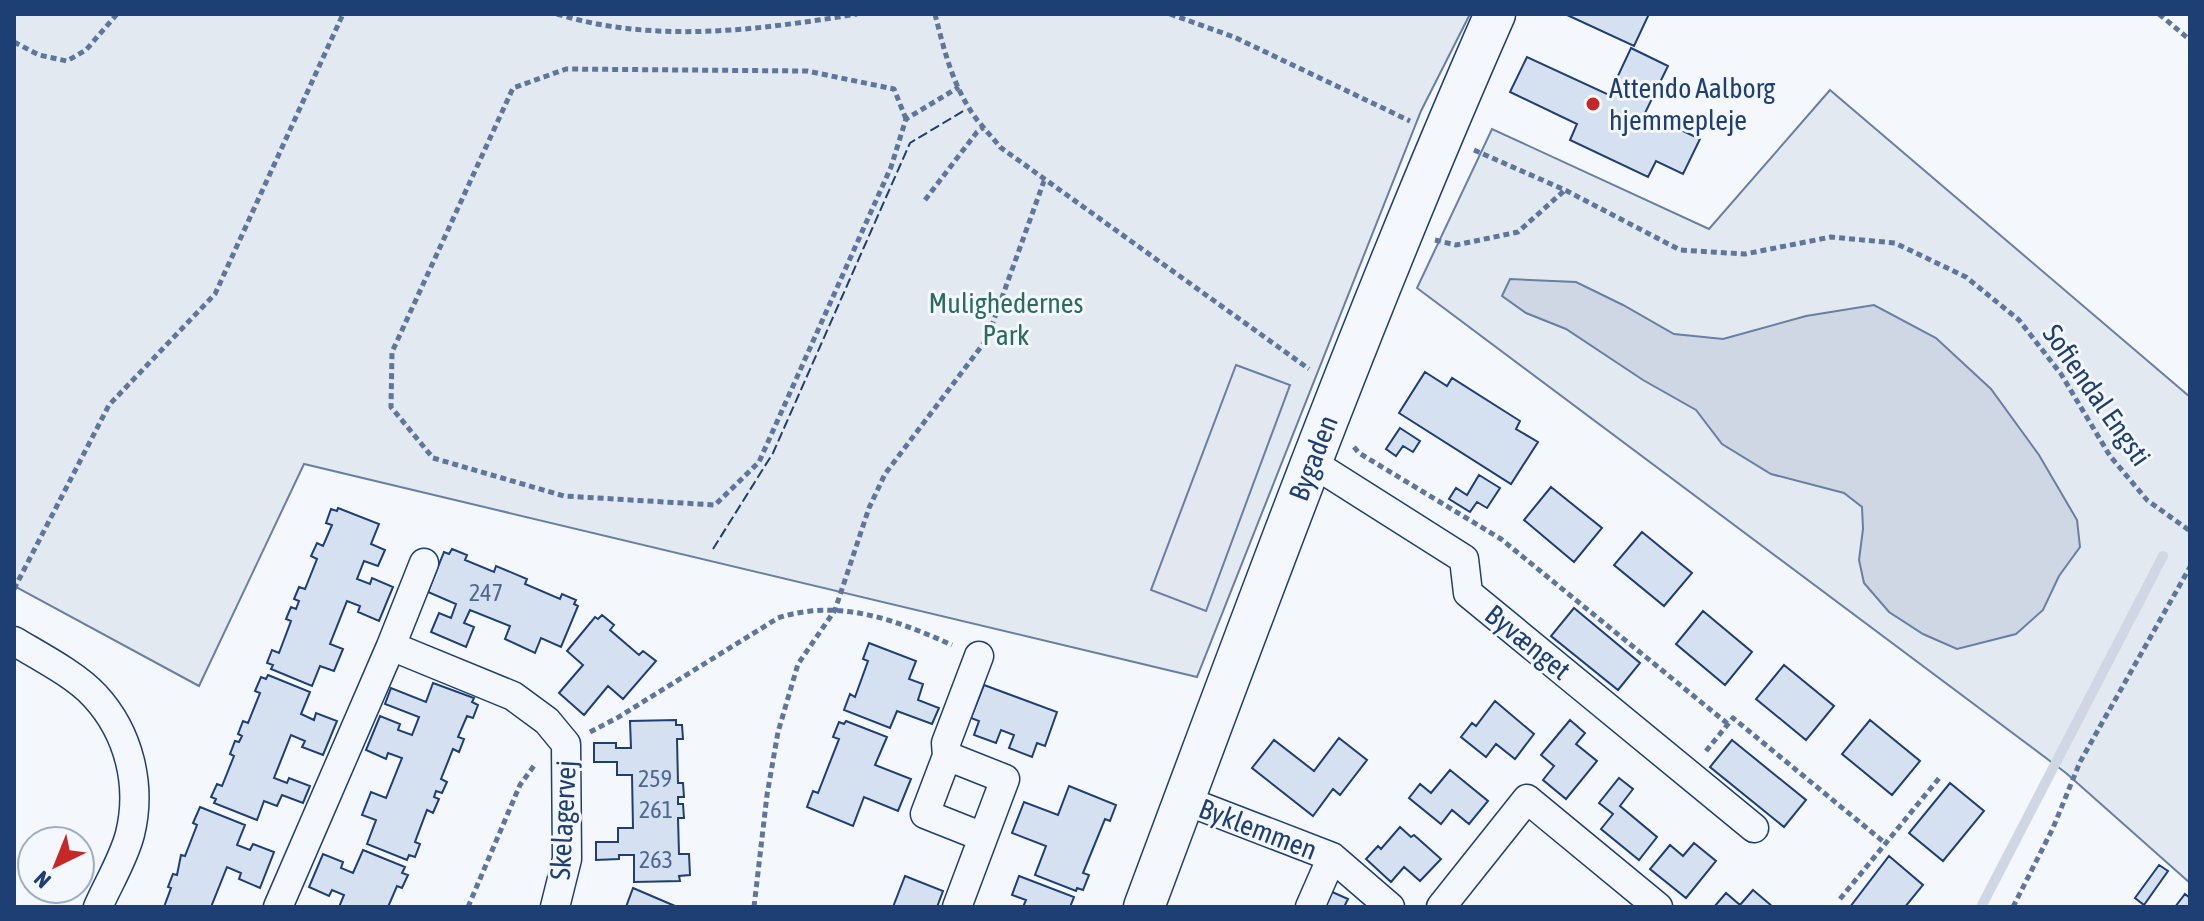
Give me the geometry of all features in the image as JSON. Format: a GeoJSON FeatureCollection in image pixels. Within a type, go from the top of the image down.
{"type":"FeatureCollection","features":[{"type":"Feature","properties":{"kind":"street","name":"Bygaden"},"geometry":{"type":"LineString","coordinates":[[1144,907],[1311,462],[1441,136],[1495,14]]}},
{"type":"Feature","properties":{"kind":"street","name":"Byvænget"},"geometry":{"type":"LineString","coordinates":[[1311,462],[1464,559],[1468,593],[1754,828]]}},
{"type":"Feature","properties":{"kind":"street"},"geometry":{"type":"LineString","coordinates":[[278,907],[424,563]]}},
{"type":"Feature","properties":{"kind":"street"},"geometry":{"type":"LineString","coordinates":[[14,641],[94,695],[118,727],[130,756],[135,794],[130,835],[98,907]]}},
{"type":"Feature","properties":{"kind":"street","name":"Skelagervej"},"geometry":{"type":"LineString","coordinates":[[391,646],[513,696],[547,721],[566,744],[567,859],[555,907]]}},
{"type":"Feature","properties":{"kind":"street"},"geometry":{"type":"LineString","coordinates":[[979,656],[946,743],[947,756],[925,814],[983,837]]}},
{"type":"Feature","properties":{"kind":"street"},"geometry":{"type":"LineString","coordinates":[[947,756],[1005,779],[957,907]]}},
{"type":"Feature","properties":{"kind":"street"},"geometry":{"type":"LineString","coordinates":[[1441,907],[1527,799],[1658,907]]}},
{"type":"Feature","properties":{"kind":"street","name":"Byklemmen"},"geometry":{"type":"LineString","coordinates":[[1184,800],[1332,857],[1390,907]]}},
{"type":"Feature","properties":{"kind":"street","name":"Byklemmen"},"geometry":{"type":"LineString","coordinates":[[1310,907],[1332,857]]}},
{"type":"Feature","properties":{"kind":"path"},"geometry":{"type":"LineString","coordinates":[[14,42],[39,55],[67,61],[86,50],[117,14]]}},
{"type":"Feature","properties":{"kind":"path"},"geometry":{"type":"LineString","coordinates":[[14,589],[109,405],[215,294],[343,14]]}},
{"type":"Feature","properties":{"kind":"path"},"geometry":{"type":"LineString","coordinates":[[557,14],[614,27],[696,33],[791,25],[857,14]]}},
{"type":"Feature","properties":{"kind":"path"},"geometry":{"type":"LineString","coordinates":[[935,14],[946,60],[969,109],[1000,147],[1334,404],[1359,453],[1501,539],[1728,724]]}},
{"type":"Feature","properties":{"kind":"path","name":"Sofiendal Engsti"},"geometry":{"type":"LineString","coordinates":[[1170,14],[1234,37],[1441,136],[1565,190],[1680,250],[1745,254],[1831,237],[1895,243],[1966,277],[2019,320],[2061,374],[2110,456],[2147,500],[2190,531]]}},
{"type":"Feature","properties":{"kind":"path"},"geometry":{"type":"LineString","coordinates":[[2159,14],[2190,40]]}},
{"type":"Feature","properties":{"kind":"path"},"geometry":{"type":"LineString","coordinates":[[906,119],[894,89],[807,71],[566,69],[513,88],[392,352],[391,407],[433,458],[564,496],[715,505],[759,462],[891,167],[906,119],[959,87]]}},
{"type":"Feature","properties":{"kind":"path"},"geometry":{"type":"LineString","coordinates":[[925,200],[984,127]]}},
{"type":"Feature","properties":{"kind":"path"},"geometry":{"type":"LineString","coordinates":[[754,907],[778,732],[798,664],[835,610],[869,508],[885,474],[987,339],[1044,181]]}},
{"type":"Feature","properties":{"kind":"path"},"geometry":{"type":"LineString","coordinates":[[1402,234],[1456,245],[1518,232],[1565,190]]}},
{"type":"Feature","properties":{"kind":"path"},"geometry":{"type":"LineString","coordinates":[[2013,907],[2053,828],[2080,762],[2190,567]]}},
{"type":"Feature","properties":{"kind":"path"},"geometry":{"type":"LineString","coordinates":[[468,907],[520,785],[543,756],[617,718],[778,618],[804,609],[835,610],[900,622],[979,656]]}},
{"type":"Feature","properties":{"kind":"path"},"geometry":{"type":"LineString","coordinates":[[1688,774],[1733,718],[1885,843]]}},
{"type":"Feature","properties":{"kind":"path"},"geometry":{"type":"LineString","coordinates":[[1840,899],[1940,777]]}},
{"type":"Feature","properties":{"kind":"green space","name":"Mulighedernes Park"},"geometry":{"type":"Polygon","coordinates":[[[14,14],[1470,14],[1421,111],[1197,677],[304,464],[199,686],[14,586],[14,14]]]}},
{"type":"Feature","properties":{"kind":"green space"},"geometry":{"type":"Polygon","coordinates":[[[1830,90],[2190,397],[2190,883],[2066,773],[1417,288],[1492,129],[1709,229],[1830,90]]]}},
{"type":"Feature","properties":{"kind":"shaded area"},"geometry":{"type":"Polygon","coordinates":[[[1510,279],[1576,282],[1674,334],[1723,339],[1806,316],[1874,305],[1936,338],[1991,389],[2039,455],[2077,520],[2080,547],[2059,576],[2043,610],[2016,634],[1957,649],[1923,634],[1889,612],[1864,583],[1859,560],[1862,507],[1844,493],[1771,474],[1722,444],[1696,410],[1643,380],[1566,329],[1526,313],[1502,296],[1510,279]]]}},
{"type":"Feature","properties":{"kind":"shaded area"},"geometry":{"type":"Polygon","coordinates":[[[1236,365],[1290,385],[1206,611],[1151,590],[1236,365]]]}},
{"type":"Feature","properties":{"kind":"building","name":"Attendo Aalborg hjemmepleje"},"geometry":{"type":"Polygon","coordinates":[[[1565,14],[1649,14],[1634,46],[1565,14]]]}},
{"type":"Feature","properties":{"kind":"building","name":"Attendo Aalborg hjemmepleje"},"geometry":{"type":"Polygon","coordinates":[[[1631,48],[1668,66],[1645,113],[1700,139],[1683,174],[1656,161],[1648,177],[1570,140],[1577,124],[1510,92],[1527,57],[1609,95],[1631,48]]]}},
{"type":"Feature","properties":{"kind":"building"},"geometry":{"type":"Polygon","coordinates":[[[1425,372],[1447,386],[1452,378],[1520,421],[1516,429],[1538,442],[1511,484],[1399,413],[1425,372]]]}},
{"type":"Feature","properties":{"kind":"building"},"geometry":{"type":"Polygon","coordinates":[[[1400,428],[1420,441],[1413,452],[1403,446],[1396,456],[1386,449],[1400,428]]]}},
{"type":"Feature","properties":{"kind":"building"},"geometry":{"type":"Polygon","coordinates":[[[1479,475],[1500,488],[1487,508],[1477,502],[1470,512],[1449,499],[1456,488],[1467,495],[1479,475]]]}},
{"type":"Feature","properties":{"kind":"building"},"geometry":{"type":"Polygon","coordinates":[[[1551,487],[1602,528],[1574,562],[1524,520],[1551,487]]]}},
{"type":"Feature","properties":{"kind":"building"},"geometry":{"type":"Polygon","coordinates":[[[338,508],[379,524],[371,544],[385,550],[378,566],[364,561],[357,579],[370,584],[372,578],[393,587],[379,621],[358,612],[360,606],[347,601],[330,644],[343,649],[334,671],[320,666],[312,686],[271,669],[273,665],[267,663],[272,650],[279,653],[291,621],[286,619],[291,607],[296,609],[299,601],[294,599],[299,587],[305,589],[317,559],[311,556],[317,543],[323,546],[332,525],[326,523],[331,509],[337,511],[338,508]]]}},
{"type":"Feature","properties":{"kind":"building"},"geometry":{"type":"Polygon","coordinates":[[[1642,532],[1692,573],[1664,606],[1614,565],[1642,532]]]}},
{"type":"Feature","properties":{"kind":"building"},"geometry":{"type":"Polygon","coordinates":[[[452,549],[467,555],[465,560],[494,572],[496,566],[527,579],[525,584],[560,599],[562,594],[576,600],[574,604],[578,606],[561,647],[541,638],[535,653],[505,639],[510,626],[470,610],[464,623],[474,627],[466,647],[431,632],[439,613],[451,618],[456,604],[428,592],[444,552],[449,554],[452,549]]]}},
{"type":"Feature","properties":{"kind":"building"},"geometry":{"type":"Polygon","coordinates":[[[1574,608],[1640,663],[1618,690],[1551,636],[1574,608]]]}},
{"type":"Feature","properties":{"kind":"building"},"geometry":{"type":"Polygon","coordinates":[[[1703,611],[1752,652],[1725,685],[1676,644],[1703,611]]]}},
{"type":"Feature","properties":{"kind":"building"},"geometry":{"type":"Polygon","coordinates":[[[602,615],[614,625],[610,630],[639,655],[643,651],[656,661],[623,699],[608,686],[584,715],[559,693],[583,665],[567,651],[595,617],[598,619],[602,615]]]}},
{"type":"Feature","properties":{"kind":"building"},"geometry":{"type":"Polygon","coordinates":[[[869,643],[916,661],[909,679],[923,684],[918,700],[939,708],[932,724],[897,711],[890,728],[844,710],[850,694],[855,697],[868,661],[863,659],[869,643]]]}},
{"type":"Feature","properties":{"kind":"building"},"geometry":{"type":"Polygon","coordinates":[[[1784,665],[1834,706],[1806,740],[1756,699],[1784,665]]]}},
{"type":"Feature","properties":{"kind":"building"},"geometry":{"type":"Polygon","coordinates":[[[268,675],[310,692],[301,714],[314,720],[316,713],[337,721],[323,755],[302,747],[305,741],[291,735],[274,778],[287,783],[289,778],[310,786],[303,803],[282,795],[277,806],[264,801],[257,820],[214,803],[216,799],[211,797],[217,784],[222,786],[234,756],[230,754],[235,741],[239,742],[242,736],[238,734],[243,721],[248,723],[260,693],[255,691],[261,677],[266,679],[268,675]]]}},
{"type":"Feature","properties":{"kind":"building"},"geometry":{"type":"Polygon","coordinates":[[[433,683],[474,698],[472,702],[478,705],[473,718],[467,716],[458,737],[464,739],[459,752],[453,749],[441,779],[447,782],[442,793],[436,791],[434,797],[439,799],[433,813],[427,810],[415,842],[420,844],[415,857],[409,855],[407,860],[367,844],[376,820],[362,815],[371,792],[386,798],[402,758],[388,753],[386,759],[366,750],[380,716],[400,724],[398,730],[412,735],[419,717],[385,704],[391,688],[426,702],[433,683]]]}},
{"type":"Feature","properties":{"kind":"building"},"geometry":{"type":"Polygon","coordinates":[[[984,685],[1057,712],[1045,746],[1037,743],[1032,757],[1009,748],[1014,735],[1001,730],[996,743],[974,735],[979,721],[971,718],[984,685]]]}},
{"type":"Feature","properties":{"kind":"building"},"geometry":{"type":"Polygon","coordinates":[[[1495,701],[1534,734],[1515,759],[1496,744],[1486,757],[1461,737],[1472,723],[1476,726],[1495,701]]]}},
{"type":"Feature","properties":{"kind":"building"},"geometry":{"type":"Polygon","coordinates":[[[676,720],[676,725],[682,725],[683,739],[677,739],[678,783],[683,783],[684,797],[678,797],[678,804],[683,804],[684,818],[678,818],[679,854],[689,854],[690,875],[679,876],[680,881],[634,882],[634,855],[596,860],[596,842],[618,842],[618,828],[633,828],[632,775],[617,775],[617,762],[594,762],[594,743],[616,743],[616,748],[631,748],[630,721],[676,720]]]}},
{"type":"Feature","properties":{"kind":"building"},"geometry":{"type":"Polygon","coordinates":[[[1570,720],[1585,733],[1576,744],[1597,761],[1566,799],[1543,780],[1554,766],[1541,755],[1570,720]]]}},
{"type":"Feature","properties":{"kind":"building"},"geometry":{"type":"Polygon","coordinates":[[[1870,720],[1920,761],[1892,795],[1842,754],[1870,720]]]}},
{"type":"Feature","properties":{"kind":"building"},"geometry":{"type":"Polygon","coordinates":[[[846,721],[887,737],[875,765],[911,779],[898,811],[864,797],[853,826],[807,807],[813,791],[818,793],[839,739],[833,737],[839,722],[844,724],[846,721]]]}},
{"type":"Feature","properties":{"kind":"building"},"geometry":{"type":"Polygon","coordinates":[[[1339,738],[1367,760],[1340,795],[1333,789],[1313,816],[1252,768],[1274,740],[1314,771],[1339,738]]]}},
{"type":"Feature","properties":{"kind":"building"},"geometry":{"type":"Polygon","coordinates":[[[1732,740],[1806,800],[1784,827],[1710,767],[1732,740]]]}},
{"type":"Feature","properties":{"kind":"building"},"geometry":{"type":"Polygon","coordinates":[[[1450,770],[1488,801],[1469,824],[1452,810],[1441,824],[1409,798],[1420,784],[1431,793],[1450,770]]]}},
{"type":"Feature","properties":{"kind":"building"},"geometry":{"type":"Polygon","coordinates":[[[1619,778],[1633,789],[1620,806],[1657,837],[1639,860],[1601,829],[1613,814],[1599,803],[1619,778]]]}},
{"type":"Feature","properties":{"kind":"building"},"geometry":{"type":"Polygon","coordinates":[[[1950,783],[1984,811],[1943,861],[1909,833],[1950,783]]]}},
{"type":"Feature","properties":{"kind":"building"},"geometry":{"type":"Polygon","coordinates":[[[1069,786],[1116,805],[1110,821],[1105,819],[1083,873],[1089,875],[1083,890],[1077,888],[1076,891],[1035,875],[1046,846],[1012,833],[1024,802],[1058,815],[1069,786]]]}},
{"type":"Feature","properties":{"kind":"building"},"geometry":{"type":"Polygon","coordinates":[[[200,807],[245,825],[237,845],[250,850],[253,844],[274,852],[260,888],[239,879],[241,873],[227,867],[211,907],[164,907],[173,874],[177,875],[181,855],[185,856],[197,825],[193,823],[200,807]]]}},
{"type":"Feature","properties":{"kind":"building"},"geometry":{"type":"Polygon","coordinates":[[[1400,827],[1441,859],[1420,881],[1404,867],[1391,882],[1366,859],[1378,846],[1381,849],[1400,827]]]}},
{"type":"Feature","properties":{"kind":"building"},"geometry":{"type":"Polygon","coordinates":[[[1694,843],[1716,861],[1686,898],[1650,869],[1670,845],[1683,856],[1694,843]]]}},
{"type":"Feature","properties":{"kind":"building"},"geometry":{"type":"Polygon","coordinates":[[[363,850],[405,867],[402,873],[408,875],[402,888],[397,886],[388,907],[339,907],[344,895],[332,890],[329,896],[309,887],[323,854],[343,862],[341,868],[353,873],[363,850]]]}},
{"type":"Feature","properties":{"kind":"building"},"geometry":{"type":"Polygon","coordinates":[[[1889,856],[1923,885],[1905,907],[1850,907],[1889,856]]]}},
{"type":"Feature","properties":{"kind":"building"},"geometry":{"type":"Polygon","coordinates":[[[2159,865],[2168,871],[2144,905],[2135,898],[2159,865]]]}},
{"type":"Feature","properties":{"kind":"building"},"geometry":{"type":"Polygon","coordinates":[[[905,876],[943,891],[937,907],[893,907],[905,876]]]}},
{"type":"Feature","properties":{"kind":"building"},"geometry":{"type":"Polygon","coordinates":[[[1019,876],[1074,897],[1070,907],[1023,907],[1026,900],[1012,895],[1019,876]]]}},
{"type":"Feature","properties":{"kind":"building"},"geometry":{"type":"Polygon","coordinates":[[[633,888],[675,906],[675,907],[626,907],[633,888]]]}},
{"type":"Feature","properties":{"kind":"building"},"geometry":{"type":"Polygon","coordinates":[[[1753,890],[1773,907],[1714,907],[1726,893],[1740,905],[1753,890]]]}},
{"type":"Feature","properties":{"kind":"building"},"geometry":{"type":"Polygon","coordinates":[[[1330,891],[1348,899],[1344,907],[1323,907],[1330,891]]]}},
{"type":"Feature","properties":{"kind":"building"},"geometry":{"type":"Polygon","coordinates":[[[2185,894],[2190,898],[2190,907],[2175,907],[2185,894]]]}},
{"type":"Feature","properties":{"kind":"waterway"},"geometry":{"type":"LineString","coordinates":[[1981,907],[2163,556]]}},
{"type":"Feature","properties":{"kind":"fence"},"geometry":{"type":"LineString","coordinates":[[713,549],[773,453],[910,143],[965,110]]}},
{"type":"Feature","properties":{"kind":"place","name":"Attendo Aalborg hjemmepleje"},"geometry":{"type":"Point","coordinates":[1593,104]}}]}
